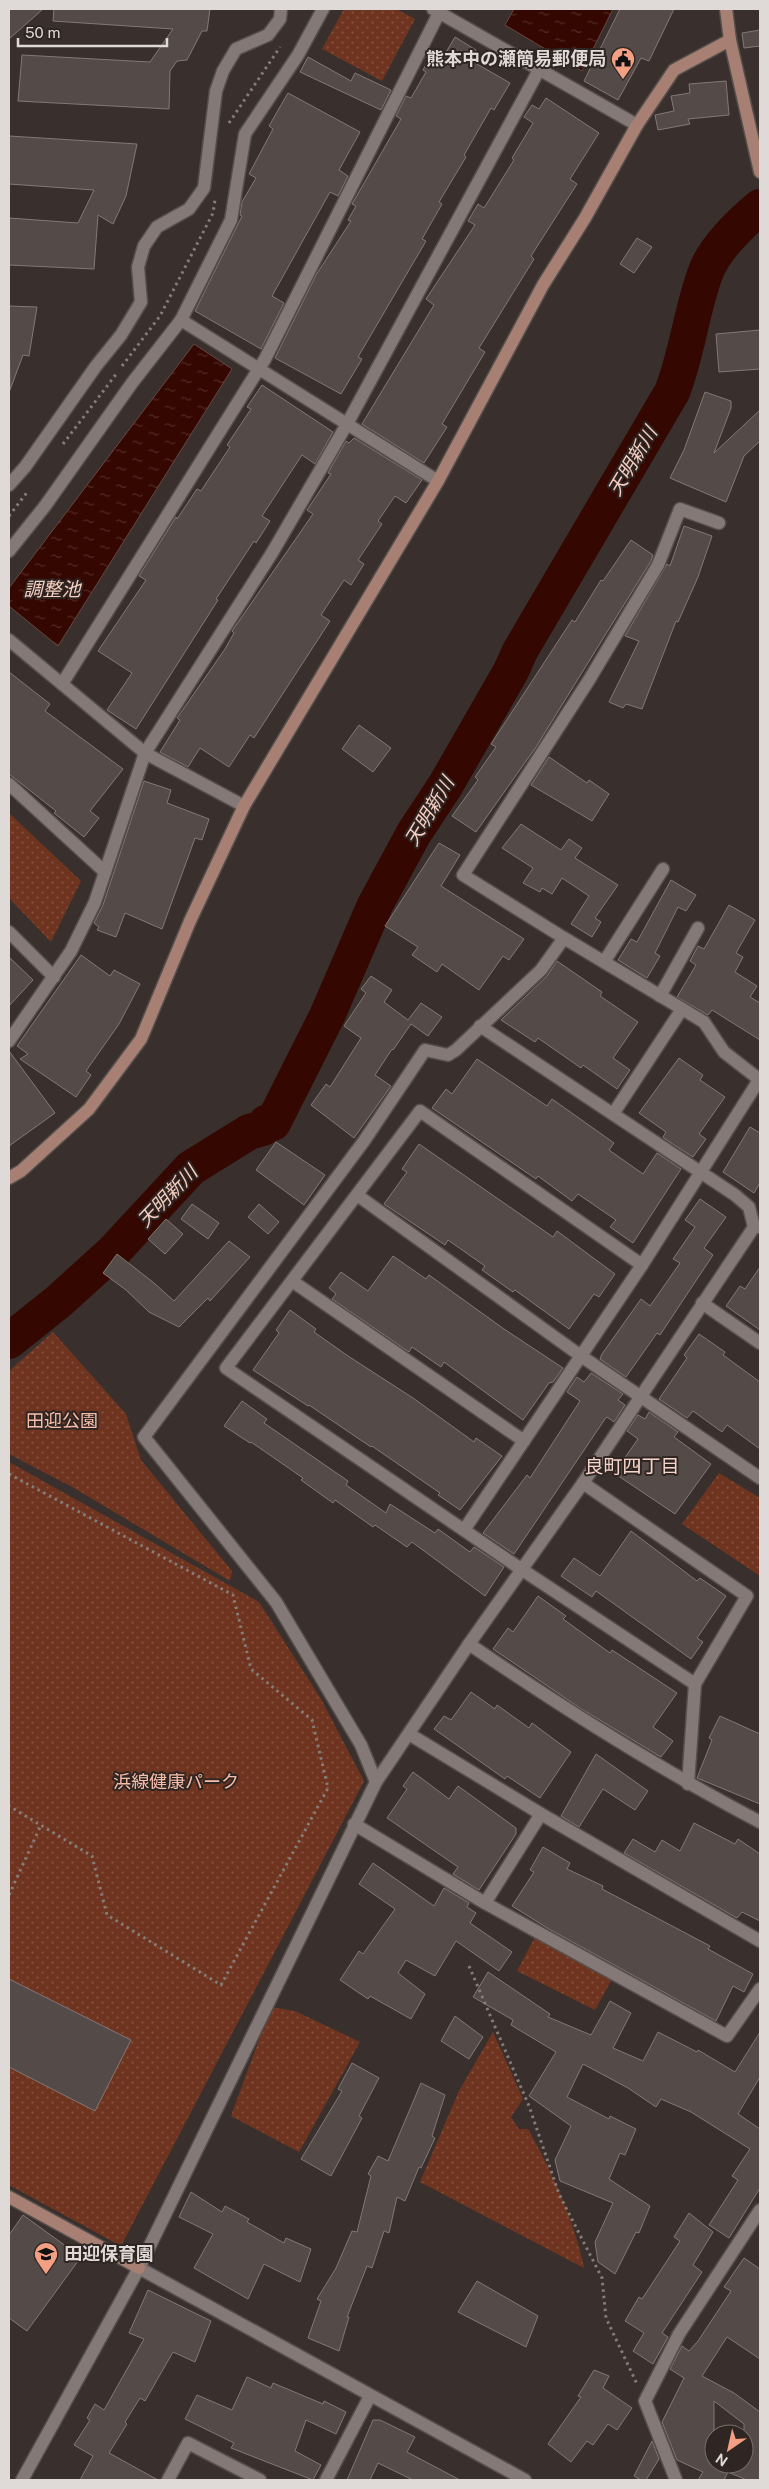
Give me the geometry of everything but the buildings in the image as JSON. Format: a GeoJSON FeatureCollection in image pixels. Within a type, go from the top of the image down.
{"type":"FeatureCollection","features":[{"type":"Feature","properties":{"kind":"street"},"geometry":{"type":"LineString","coordinates":[[9,485],[25,467],[96,366],[122,336],[141,302],[138,267],[144,246],[157,227],[189,209],[204,188],[216,91],[223,71],[236,49],[268,35],[280,19],[281,9]]}},
{"type":"Feature","properties":{"kind":"street"},"geometry":{"type":"LineString","coordinates":[[9,551],[44,506],[132,383],[181,320],[231,220],[245,134],[298,55],[322,9]]}},
{"type":"Feature","properties":{"kind":"street"},"geometry":{"type":"LineString","coordinates":[[726,9],[730,40],[760,172]]}},
{"type":"Feature","properties":{"kind":"street"},"geometry":{"type":"LineString","coordinates":[[62,684],[260,368],[437,10],[637,125]]}},
{"type":"Feature","properties":{"kind":"street"},"geometry":{"type":"LineString","coordinates":[[9,1178],[21,1171],[89,1109],[140,1039],[190,922],[244,806],[438,481],[543,286],[585,218],[637,125],[674,70],[730,40]]}},
{"type":"Feature","properties":{"kind":"street"},"geometry":{"type":"LineString","coordinates":[[9,1040],[71,951],[95,902],[145,753],[272,553],[347,424],[539,70]]}},
{"type":"Feature","properties":{"kind":"street"},"geometry":{"type":"LineString","coordinates":[[181,320],[438,481]]}},
{"type":"Feature","properties":{"kind":"street"},"geometry":{"type":"LineString","coordinates":[[464,1530],[642,1265],[760,1080],[724,1052],[704,1022],[464,875],[589,680],[653,573],[680,509],[719,523]]}},
{"type":"Feature","properties":{"kind":"street"},"geometry":{"type":"LineString","coordinates":[[9,640],[145,753],[244,806]]}},
{"type":"Feature","properties":{"kind":"street"},"geometry":{"type":"LineString","coordinates":[[9,784],[105,872]]}},
{"type":"Feature","properties":{"kind":"street"},"geometry":{"type":"LineString","coordinates":[[604,962],[663,869]]}},
{"type":"Feature","properties":{"kind":"street"},"geometry":{"type":"LineString","coordinates":[[660,996],[698,928]]}},
{"type":"Feature","properties":{"kind":"street"},"geometry":{"type":"LineString","coordinates":[[9,932],[54,976]]}},
{"type":"Feature","properties":{"kind":"street"},"geometry":{"type":"LineString","coordinates":[[376,1782],[361,1745],[276,1602],[144,1437],[364,1141],[425,1050],[448,1054],[456,1050],[541,970],[564,938]]}},
{"type":"Feature","properties":{"kind":"street"},"geometry":{"type":"LineString","coordinates":[[613,1114],[682,1009]]}},
{"type":"Feature","properties":{"kind":"street"},"geometry":{"type":"LineString","coordinates":[[22,2480],[139,2268],[376,1782],[469,1644],[582,1483],[702,1303],[757,1227],[749,1206],[735,1195],[480,1026]]}},
{"type":"Feature","properties":{"kind":"street"},"geometry":{"type":"LineString","coordinates":[[642,1265],[420,1111],[226,1368],[521,1569],[695,1684]]}},
{"type":"Feature","properties":{"kind":"street"},"geometry":{"type":"LineString","coordinates":[[357,1195],[581,1356],[760,1478]]}},
{"type":"Feature","properties":{"kind":"street"},"geometry":{"type":"LineString","coordinates":[[292,1281],[524,1441]]}},
{"type":"Feature","properties":{"kind":"street"},"geometry":{"type":"LineString","coordinates":[[702,1303],[760,1343]]}},
{"type":"Feature","properties":{"kind":"street"},"geometry":{"type":"LineString","coordinates":[[582,1483],[747,1596],[695,1684],[688,1784]]}},
{"type":"Feature","properties":{"kind":"street"},"geometry":{"type":"LineString","coordinates":[[469,1644],[532,1687],[688,1784],[760,1822]]}},
{"type":"Feature","properties":{"kind":"street"},"geometry":{"type":"LineString","coordinates":[[409,1734],[541,1814],[760,1941]]}},
{"type":"Feature","properties":{"kind":"street"},"geometry":{"type":"LineString","coordinates":[[485,1903],[541,1814]]}},
{"type":"Feature","properties":{"kind":"street"},"geometry":{"type":"LineString","coordinates":[[354,1824],[485,1903],[727,2036],[760,1989]]}},
{"type":"Feature","properties":{"kind":"street"},"geometry":{"type":"LineString","coordinates":[[9,2197],[525,2480]]}},
{"type":"Feature","properties":{"kind":"street"},"geometry":{"type":"LineString","coordinates":[[676,2480],[644,2401],[680,2334],[760,2210]]}},
{"type":"Feature","properties":{"kind":"street"},"geometry":{"type":"LineString","coordinates":[[326,2480],[370,2396]]}},
{"type":"Feature","properties":{"kind":"street"},"geometry":{"type":"LineString","coordinates":[[168,2480],[188,2443],[260,2480]]}},
{"type":"Feature","properties":{"kind":"path"},"geometry":{"type":"LineString","coordinates":[[228,130],[230,121],[281,45]]}},
{"type":"Feature","properties":{"kind":"path"},"geometry":{"type":"LineString","coordinates":[[61,447],[160,316],[213,213],[216,195]]}},
{"type":"Feature","properties":{"kind":"path"},"geometry":{"type":"LineString","coordinates":[[9,516],[32,485]]}},
{"type":"Feature","properties":{"kind":"path"},"geometry":{"type":"LineString","coordinates":[[9,1474],[233,1595],[251,1669],[312,1720],[328,1788],[221,1985],[107,1915],[92,1856],[9,1806]]}},
{"type":"Feature","properties":{"kind":"path"},"geometry":{"type":"LineString","coordinates":[[9,1895],[41,1825]]}},
{"type":"Feature","properties":{"kind":"path"},"geometry":{"type":"LineString","coordinates":[[469,1966],[529,2106],[559,2194],[602,2278],[606,2318],[644,2401]]}},
{"type":"Feature","properties":{"kind":"green space"},"geometry":{"type":"Polygon","coordinates":[[[344,9],[396,9],[415,19],[382,81],[322,49],[344,9]]]}},
{"type":"Feature","properties":{"kind":"green space"},"geometry":{"type":"Polygon","coordinates":[[[9,813],[81,881],[51,942],[9,898],[9,813]]]}},
{"type":"Feature","properties":{"kind":"green space","name":"田迎公園"},"geometry":{"type":"Polygon","coordinates":[[[53,1332],[126,1414],[141,1460],[232,1571],[230,1581],[74,1488],[9,1454],[9,1371],[53,1332]]]}},
{"type":"Feature","properties":{"kind":"green space","name":"浜線健康パーク"},"geometry":{"type":"Polygon","coordinates":[[[9,1462],[259,1602],[321,1699],[364,1781],[121,2246],[9,2185],[9,1462]]]}},
{"type":"Feature","properties":{"kind":"green space"},"geometry":{"type":"Polygon","coordinates":[[[719,1473],[760,1498],[760,1576],[682,1524],[719,1473]]]}},
{"type":"Feature","properties":{"kind":"green space"},"geometry":{"type":"Polygon","coordinates":[[[536,1935],[612,1979],[595,2010],[517,1971],[536,1935]]]}},
{"type":"Feature","properties":{"kind":"green space"},"geometry":{"type":"Polygon","coordinates":[[[271,2007],[295,2011],[360,2042],[299,2152],[231,2116],[271,2007]]]}},
{"type":"Feature","properties":{"kind":"green space"},"geometry":{"type":"Polygon","coordinates":[[[493,2032],[523,2099],[511,2117],[519,2129],[528,2129],[545,2162],[568,2214],[584,2268],[420,2182],[459,2091],[493,2032]]]}},
{"type":"Feature","properties":{"kind":"water"},"geometry":{"type":"Polygon","coordinates":[[[514,9],[613,9],[582,71],[505,25],[514,9]]]}},
{"type":"Feature","properties":{"kind":"water","name":"調整池"},"geometry":{"type":"Polygon","coordinates":[[[194,344],[232,369],[58,646],[9,606],[9,588],[194,344]]]}},
{"type":"Feature","properties":{"kind":"waterway","name":"天明新川"},"geometry":{"type":"LineString","coordinates":[[9,1341],[59,1301],[113,1252],[191,1168],[249,1132],[263,1128],[266,1123],[273,1123],[327,1016],[375,905],[414,833],[445,786],[511,671],[520,651],[672,392],[682,363],[700,289],[709,264],[728,237],[760,207]]}},
{"type":"Feature","properties":{"kind":"place","name":"熊本中の瀬簡易郵便局"},"geometry":{"type":"Point","coordinates":[623,80]}},
{"type":"Feature","properties":{"kind":"place","name":"田迎保育園"},"geometry":{"type":"Point","coordinates":[46,2275]}},
{"type":"Feature","properties":{"kind":"district","name":"良町四丁目"},"geometry":{"type":"Point","coordinates":[632,1466]}}]}
